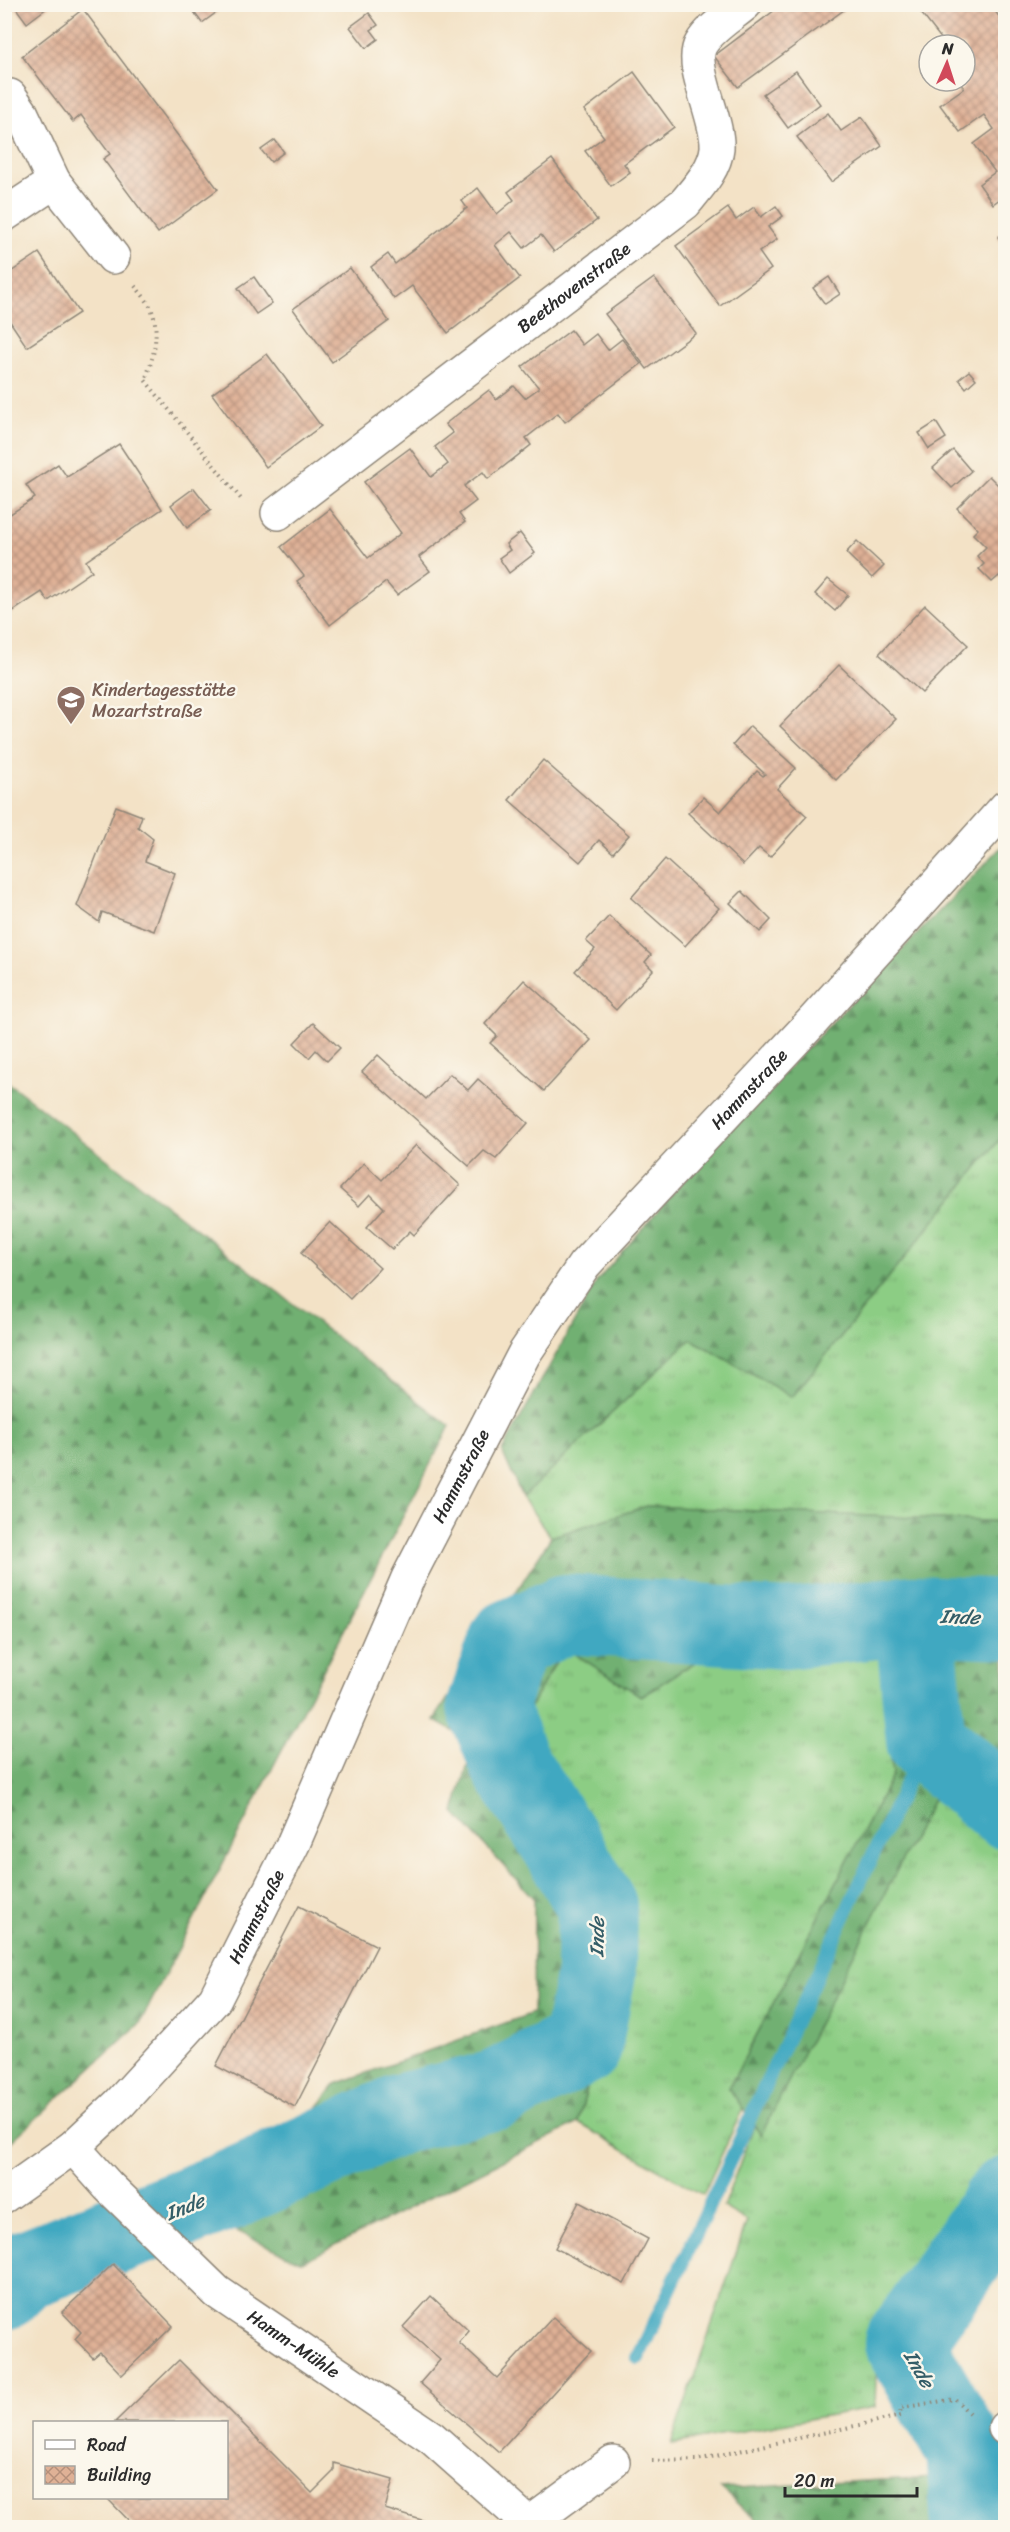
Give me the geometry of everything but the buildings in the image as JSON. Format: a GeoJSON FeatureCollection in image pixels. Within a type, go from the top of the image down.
{"type":"FeatureCollection","features":[{"type":"Feature","properties":{"kind":"street","name":"Beethovenstraße"},"geometry":{"type":"LineString","coordinates":[[278,513],[685,203],[707,176],[717,149],[715,123],[696,60],[699,46],[707,35],[745,4]]}},
{"type":"Feature","properties":{"kind":"street"},"geometry":{"type":"LineString","coordinates":[[10,96],[21,112],[54,182],[113,257]]}},
{"type":"Feature","properties":{"kind":"street"},"geometry":{"type":"LineString","coordinates":[[4,215],[54,182]]}},
{"type":"Feature","properties":{"kind":"street","name":"Hammstraße"},"geometry":{"type":"LineString","coordinates":[[4,2196],[73,2147],[119,2104],[215,1999],[293,1844],[408,1578],[524,1354],[584,1265],[812,1022],[1005,807]]}},
{"type":"Feature","properties":{"kind":"street","name":"Hamm-Mühle"},"geometry":{"type":"LineString","coordinates":[[73,2147],[108,2186],[216,2292],[432,2438],[529,2526],[613,2462]]}},
{"type":"Feature","properties":{"kind":"path"},"geometry":{"type":"LineString","coordinates":[[113,257],[150,306],[156,333],[153,359],[145,380],[242,500]]}},
{"type":"Feature","properties":{"kind":"path"},"geometry":{"type":"LineString","coordinates":[[4,493],[10,501]]}},
{"type":"Feature","properties":{"kind":"path"},"geometry":{"type":"LineString","coordinates":[[613,2462],[697,2460],[901,2416],[900,2409],[955,2399]]}},
{"type":"Feature","properties":{"kind":"green space"},"geometry":{"type":"Polygon","coordinates":[[[1005,843],[1005,1133],[792,1397],[691,1339],[522,1497],[502,1451],[597,1281],[726,1132],[1005,843]]]}},
{"type":"Feature","properties":{"kind":"green space"},"geometry":{"type":"Polygon","coordinates":[[[5,1080],[450,1426],[140,2023],[5,2147],[5,1080]]]}},
{"type":"Feature","properties":{"kind":"green space"},"geometry":{"type":"Polygon","coordinates":[[[1005,1133],[1005,1522],[647,1506],[551,1537],[522,1497],[691,1339],[792,1397],[1005,1133]]]}},
{"type":"Feature","properties":{"kind":"green space"},"geometry":{"type":"Polygon","coordinates":[[[647,1506],[1005,1522],[1005,1828],[993,1834],[938,1790],[761,2135],[729,2088],[893,1774],[884,1705],[881,1641],[833,1650],[703,1657],[641,1696],[564,1647],[528,1710],[560,1785],[592,1850],[615,1982],[578,2123],[302,2262],[161,2195],[308,2119],[336,2084],[533,2013],[534,1899],[454,1812],[474,1743],[434,1720],[551,1537],[647,1506]]]}},
{"type":"Feature","properties":{"kind":"green space"},"geometry":{"type":"Polygon","coordinates":[[[881,1641],[884,1705],[893,1774],[729,2088],[743,2108],[703,2195],[578,2123],[615,1982],[592,1850],[560,1785],[528,1710],[565,1647],[641,1696],[703,1657],[833,1650],[881,1641]]]}},
{"type":"Feature","properties":{"kind":"green space"},"geometry":{"type":"Polygon","coordinates":[[[938,1790],[993,1834],[1005,1828],[1005,2181],[877,2342],[875,2407],[671,2444],[747,2221],[723,2207],[754,2126],[761,2134],[938,1790]]]}},
{"type":"Feature","properties":{"kind":"green space"},"geometry":{"type":"Polygon","coordinates":[[[1005,2473],[1005,2527],[764,2527],[721,2489],[1005,2473]]]}},
{"type":"Feature","properties":{"kind":"waterway","name":"Inde"},"geometry":{"type":"LineString","coordinates":[[4,2290],[22,2271],[230,2190],[402,2113],[496,2090],[582,2046],[596,1973],[597,1906],[560,1842],[511,1766],[487,1707],[509,1640],[566,1614],[785,1629],[914,1615],[1006,1619]]}},
{"type":"Feature","properties":{"kind":"waterway","name":"Inde"},"geometry":{"type":"LineString","coordinates":[[914,1615],[926,1741],[1006,1809]]}},
{"type":"Feature","properties":{"kind":"waterway"},"geometry":{"type":"LineString","coordinates":[[638,2358],[926,1741]]}},
{"type":"Feature","properties":{"kind":"waterway","name":"Inde"},"geometry":{"type":"LineString","coordinates":[[971,2528],[966,2451],[904,2343],[1006,2197]]}},
{"type":"Feature","properties":{"kind":"place","name":"Kindertagesstätte Mozartstraße"},"geometry":{"type":"Point","coordinates":[71,726]}}]}
